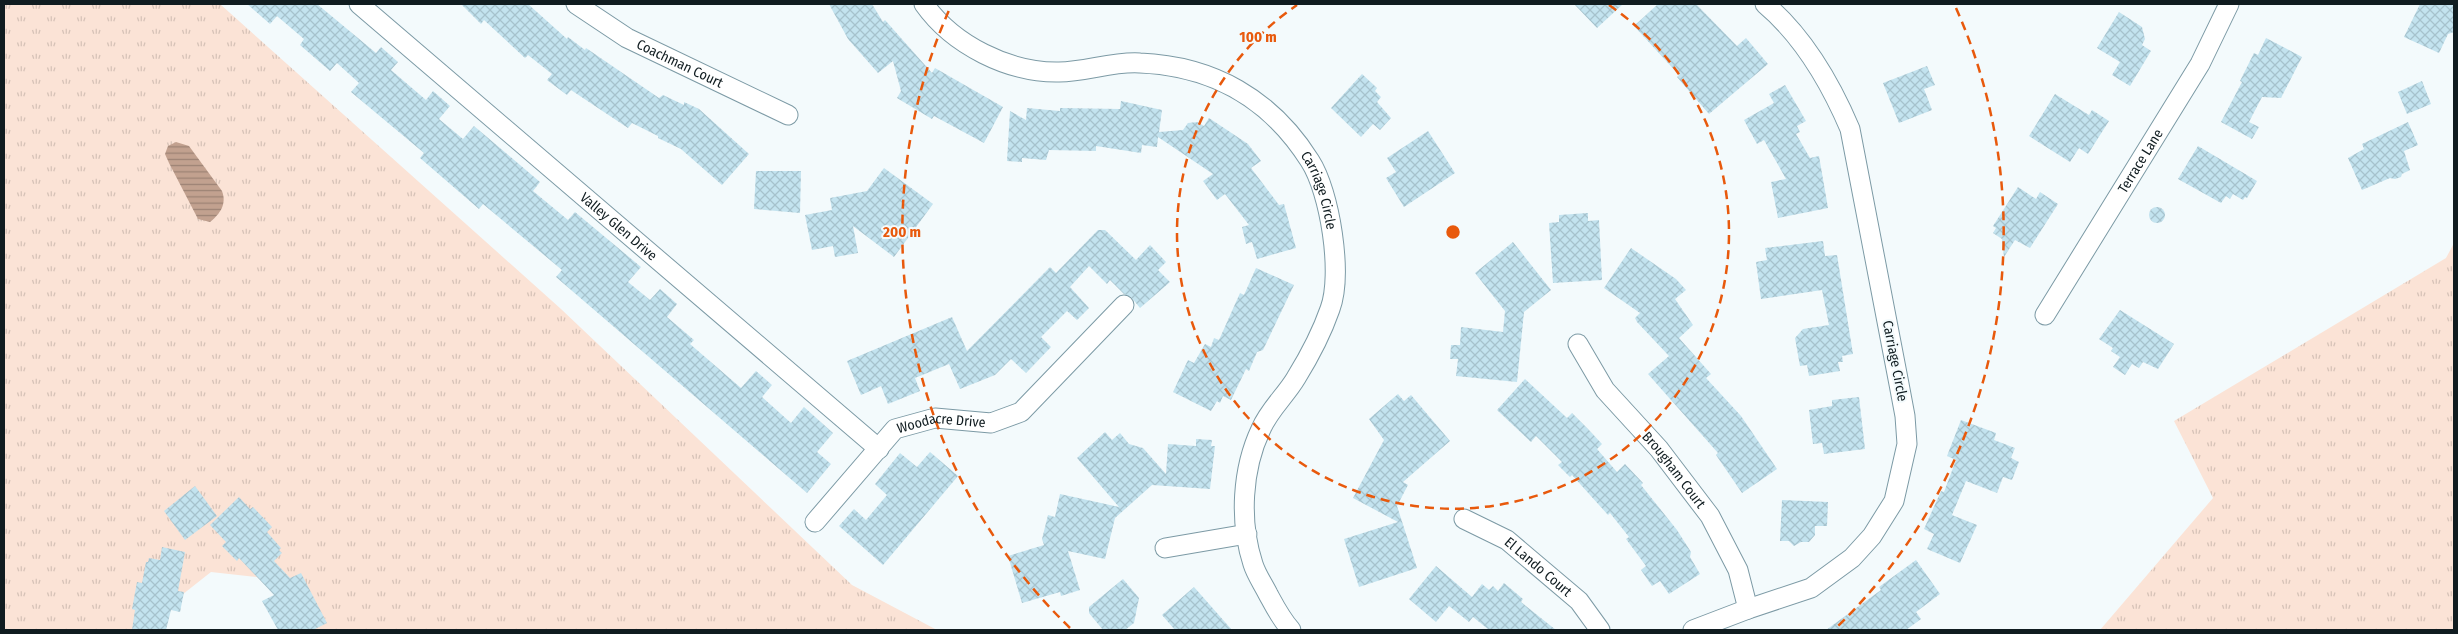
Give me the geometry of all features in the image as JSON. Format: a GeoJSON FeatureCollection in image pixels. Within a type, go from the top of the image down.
{"type":"FeatureCollection","features":[{"type":"Feature","properties":{"kind":"street","name":"Valley Glen Drive"},"geometry":{"type":"LineString","coordinates":[[359,4],[879,449]]}},
{"type":"Feature","properties":{"kind":"street","name":"Coachman Court"},"geometry":{"type":"LineString","coordinates":[[576,4],[627,38],[788,115]]}},
{"type":"Feature","properties":{"kind":"street","name":"Carriage Circle"},"geometry":{"type":"LineString","coordinates":[[924,4],[934,18],[976,51],[1031,70],[1060,72],[1139,62],[1196,70],[1239,89],[1272,115],[1312,162],[1331,212],[1335,277],[1331,308],[1296,378],[1261,427],[1249,458],[1245,493],[1246,534],[1253,565],[1282,621],[1291,630]]}},
{"type":"Feature","properties":{"kind":"street","name":"Carriage Circle"},"geometry":{"type":"LineString","coordinates":[[1693,630],[1748,608],[1811,588],[1852,558],[1872,536],[1894,501],[1907,444],[1905,416],[1850,129],[1834,91],[1810,54],[1765,4]]}},
{"type":"Feature","properties":{"kind":"street","name":"Terrace Lane"},"geometry":{"type":"LineString","coordinates":[[2044,315],[2200,64],[2228,4]]}},
{"type":"Feature","properties":{"kind":"street","name":"Woodacre Drive"},"geometry":{"type":"LineString","coordinates":[[815,522],[895,429],[934,418],[991,423],[1022,412],[1124,305]]}},
{"type":"Feature","properties":{"kind":"street","name":"Brougham Court"},"geometry":{"type":"LineString","coordinates":[[1578,344],[1605,390],[1659,449],[1710,516],[1738,570],[1748,608]]}},
{"type":"Feature","properties":{"kind":"street","name":"El Lando Court"},"geometry":{"type":"LineString","coordinates":[[1464,519],[1507,540],[1579,601],[1600,630]]}},
{"type":"Feature","properties":{"kind":"street"},"geometry":{"type":"LineString","coordinates":[[1165,548],[1246,534]]}},
{"type":"Feature","properties":{"kind":"green space"},"geometry":{"type":"Polygon","coordinates":[[[4,4],[220,4],[561,309],[852,585],[937,630],[313,630],[257,577],[211,572],[159,613],[158,630],[4,630],[4,4]]]}},
{"type":"Feature","properties":{"kind":"green space"},"geometry":{"type":"Polygon","coordinates":[[[2454,243],[2454,630],[2100,630],[2213,498],[2174,421],[2446,258],[2454,243]]]}},
{"type":"Feature","properties":{"kind":"shaded area"},"geometry":{"type":"Polygon","coordinates":[[[176,142],[189,146],[222,191],[224,200],[222,208],[210,222],[198,219],[165,154],[168,146],[176,142]]]}},
{"type":"Feature","properties":{"kind":"building"},"geometry":{"type":"Polygon","coordinates":[[[247,4],[317,4],[376,53],[381,47],[398,62],[391,70],[426,100],[433,91],[450,106],[439,119],[463,139],[474,126],[540,182],[533,191],[568,220],[575,212],[641,267],[628,282],[650,300],[660,289],[677,304],[667,317],[694,340],[690,344],[741,388],[756,371],[772,385],[762,397],[791,423],[804,407],[833,433],[817,452],[831,464],[807,493],[556,277],[562,270],[483,204],[479,209],[420,158],[424,153],[351,92],[359,83],[337,63],[330,71],[300,45],[304,39],[277,16],[270,24],[247,4]]]}},
{"type":"Feature","properties":{"kind":"building"},"geometry":{"type":"Polygon","coordinates":[[[461,4],[528,4],[567,39],[568,37],[585,50],[586,48],[659,98],[663,95],[684,105],[684,102],[699,109],[749,154],[722,185],[681,149],[632,123],[628,128],[571,90],[567,95],[547,80],[552,74],[528,55],[525,58],[484,20],[481,24],[461,4]]]}},
{"type":"Feature","properties":{"kind":"building"},"geometry":{"type":"Polygon","coordinates":[[[829,4],[872,4],[883,22],[885,20],[932,73],[935,68],[1003,107],[984,143],[934,116],[932,119],[897,98],[901,91],[893,61],[878,73],[848,39],[829,4]]]}},
{"type":"Feature","properties":{"kind":"building"},"geometry":{"type":"Polygon","coordinates":[[[1574,4],[1623,4],[1597,28],[1574,4]]]}},
{"type":"Feature","properties":{"kind":"building"},"geometry":{"type":"Polygon","coordinates":[[[1658,4],[1696,4],[1737,46],[1746,38],[1768,64],[1709,114],[1677,77],[1679,75],[1634,26],[1658,4]]]}},
{"type":"Feature","properties":{"kind":"building"},"geometry":{"type":"Polygon","coordinates":[[[2420,4],[2454,4],[2454,32],[2448,34],[2439,53],[2404,37],[2420,4]]]}},
{"type":"Feature","properties":{"kind":"building"},"geometry":{"type":"Polygon","coordinates":[[[2119,12],[2142,27],[2145,39],[2142,45],[2151,51],[2130,86],[2112,75],[2120,62],[2097,48],[2119,12]]]}},
{"type":"Feature","properties":{"kind":"building"},"geometry":{"type":"Polygon","coordinates":[[[2266,38],[2302,57],[2281,98],[2262,97],[2249,122],[2259,127],[2252,139],[2221,122],[2242,82],[2240,81],[2254,53],[2258,55],[2266,38]]]}},
{"type":"Feature","properties":{"kind":"building"},"geometry":{"type":"Polygon","coordinates":[[[1927,66],[1935,85],[1924,89],[1932,110],[1899,123],[1883,83],[1927,66]]]}},
{"type":"Feature","properties":{"kind":"building"},"geometry":{"type":"Polygon","coordinates":[[[1362,74],[1377,88],[1375,91],[1381,97],[1377,102],[1391,118],[1380,130],[1373,124],[1361,137],[1331,108],[1362,74]]]}},
{"type":"Feature","properties":{"kind":"building"},"geometry":{"type":"Polygon","coordinates":[[[2422,81],[2431,104],[2407,114],[2398,92],[2422,81]]]}},
{"type":"Feature","properties":{"kind":"building"},"geometry":{"type":"Polygon","coordinates":[[[1785,85],[1806,121],[1797,126],[1800,132],[1796,134],[1810,158],[1819,156],[1828,208],[1778,218],[1771,182],[1786,179],[1764,140],[1757,144],[1744,120],[1774,103],[1769,94],[1785,85]]]}},
{"type":"Feature","properties":{"kind":"building"},"geometry":{"type":"Polygon","coordinates":[[[2055,94],[2089,115],[2092,110],[2109,121],[2088,154],[2079,148],[2070,162],[2029,136],[2055,94]]]}},
{"type":"Feature","properties":{"kind":"building"},"geometry":{"type":"Polygon","coordinates":[[[1121,101],[1162,110],[1159,132],[1183,130],[1188,123],[1197,122],[1204,126],[1209,118],[1248,144],[1261,161],[1251,168],[1279,205],[1284,204],[1296,248],[1257,259],[1252,242],[1246,244],[1242,227],[1249,225],[1225,194],[1217,200],[1203,181],[1213,174],[1158,137],[1157,147],[1142,145],[1141,153],[1096,146],[1096,151],[1049,150],[1046,160],[1022,158],[1022,162],[1007,161],[1010,111],[1026,120],[1027,108],[1060,111],[1060,108],[1120,109],[1121,101]]]}},
{"type":"Feature","properties":{"kind":"building"},"geometry":{"type":"Polygon","coordinates":[[[2408,122],[2418,145],[2404,151],[2410,170],[2402,174],[2401,177],[2390,178],[2362,190],[2348,158],[2364,149],[2362,144],[2408,122]]]}},
{"type":"Feature","properties":{"kind":"building"},"geometry":{"type":"Polygon","coordinates":[[[1428,131],[1455,173],[1404,207],[1386,178],[1396,172],[1387,158],[1428,131]]]}},
{"type":"Feature","properties":{"kind":"building"},"geometry":{"type":"Polygon","coordinates":[[[2198,146],[2257,181],[2247,198],[2245,197],[2243,200],[2233,194],[2230,199],[2226,196],[2221,203],[2178,179],[2198,146]]]}},
{"type":"Feature","properties":{"kind":"building"},"geometry":{"type":"Polygon","coordinates":[[[884,168],[933,204],[894,257],[853,226],[858,253],[835,257],[833,246],[812,250],[805,215],[832,210],[830,198],[867,191],[884,168]]]}},
{"type":"Feature","properties":{"kind":"building"},"geometry":{"type":"Polygon","coordinates":[[[756,171],[801,171],[800,213],[754,209],[756,171]]]}},
{"type":"Feature","properties":{"kind":"building"},"geometry":{"type":"Polygon","coordinates":[[[2018,187],[2036,199],[2040,192],[2058,204],[2030,248],[2015,240],[2004,257],[2002,239],[1993,233],[1996,228],[1993,226],[2018,187]]]}},
{"type":"Feature","properties":{"kind":"building"},"geometry":{"type":"Polygon","coordinates":[[[2157,207],[2163,209],[2165,215],[2163,221],[2157,223],[2151,221],[2149,215],[2151,209],[2157,207]]]}},
{"type":"Feature","properties":{"kind":"building"},"geometry":{"type":"Polygon","coordinates":[[[1588,213],[1588,221],[1599,220],[1602,280],[1553,283],[1549,223],[1559,222],[1559,215],[1588,213]]]}},
{"type":"Feature","properties":{"kind":"building"},"geometry":{"type":"Polygon","coordinates":[[[1098,230],[1105,230],[1136,260],[1150,245],[1166,262],[1158,270],[1170,282],[1140,308],[1131,297],[1124,294],[1110,280],[1107,284],[1089,266],[1070,287],[1089,308],[1077,320],[1067,311],[1041,337],[1051,347],[1026,373],[1011,359],[995,375],[960,389],[949,364],[915,378],[920,391],[888,404],[881,386],[861,395],[847,361],[952,317],[967,351],[1050,267],[1056,273],[1098,230]]]}},
{"type":"Feature","properties":{"kind":"building"},"geometry":{"type":"Polygon","coordinates":[[[1823,241],[1825,256],[1837,255],[1853,354],[1842,356],[1843,362],[1838,362],[1840,371],[1809,376],[1807,365],[1800,366],[1795,338],[1803,329],[1829,325],[1822,290],[1761,299],[1756,262],[1767,260],[1765,248],[1823,241]]]}},
{"type":"Feature","properties":{"kind":"building"},"geometry":{"type":"Polygon","coordinates":[[[1513,242],[1551,290],[1524,312],[1517,382],[1456,376],[1458,359],[1450,359],[1451,345],[1460,345],[1461,327],[1503,332],[1505,311],[1475,273],[1513,242]]]}},
{"type":"Feature","properties":{"kind":"building"},"geometry":{"type":"Polygon","coordinates":[[[1631,248],[1676,279],[1686,290],[1675,299],[1693,325],[1679,338],[1711,374],[1706,378],[1741,416],[1777,469],[1742,493],[1716,455],[1718,453],[1648,374],[1669,356],[1637,322],[1635,318],[1640,313],[1604,288],[1631,248]]]}},
{"type":"Feature","properties":{"kind":"building"},"geometry":{"type":"Polygon","coordinates":[[[1256,268],[1294,285],[1263,350],[1257,352],[1249,371],[1246,369],[1231,400],[1223,396],[1220,403],[1217,401],[1211,411],[1173,392],[1188,360],[1194,363],[1205,344],[1211,347],[1214,338],[1219,340],[1240,293],[1244,295],[1256,268]]]}},
{"type":"Feature","properties":{"kind":"building"},"geometry":{"type":"Polygon","coordinates":[[[2120,310],[2174,344],[2158,369],[2143,362],[2139,368],[2132,364],[2125,375],[2113,367],[2120,357],[2111,351],[2113,348],[2099,339],[2120,310]]]}},
{"type":"Feature","properties":{"kind":"building"},"geometry":{"type":"Polygon","coordinates":[[[1525,379],[1567,418],[1572,413],[1588,429],[1602,444],[1597,449],[1617,472],[1625,464],[1643,483],[1641,485],[1677,530],[1691,552],[1690,557],[1700,574],[1669,594],[1660,581],[1652,586],[1641,570],[1646,566],[1626,539],[1629,537],[1610,513],[1608,515],[1572,475],[1570,477],[1558,465],[1562,462],[1536,436],[1531,442],[1497,410],[1525,379]]]}},
{"type":"Feature","properties":{"kind":"building"},"geometry":{"type":"Polygon","coordinates":[[[1398,394],[1404,401],[1411,395],[1450,441],[1403,482],[1408,485],[1397,506],[1417,568],[1359,587],[1344,539],[1398,522],[1353,498],[1384,440],[1369,419],[1398,394]]]}},
{"type":"Feature","properties":{"kind":"building"},"geometry":{"type":"Polygon","coordinates":[[[1859,397],[1865,449],[1824,454],[1822,443],[1813,444],[1809,410],[1832,406],[1832,400],[1859,397]]]}},
{"type":"Feature","properties":{"kind":"building"},"geometry":{"type":"Polygon","coordinates":[[[1961,420],[1996,433],[1994,440],[2015,448],[2011,458],[2019,462],[2012,480],[2003,477],[1997,493],[1966,481],[1952,515],[1977,525],[1960,563],[1927,549],[1934,534],[1924,529],[1941,491],[1944,492],[1956,460],[1947,456],[1961,420]]]}},
{"type":"Feature","properties":{"kind":"building"},"geometry":{"type":"Polygon","coordinates":[[[1105,432],[1112,440],[1120,433],[1129,444],[1143,448],[1166,474],[1168,444],[1196,446],[1196,439],[1212,440],[1211,446],[1215,446],[1210,489],[1152,485],[1115,518],[1105,559],[1068,551],[1080,590],[1061,596],[1060,592],[1022,603],[1008,556],[1044,545],[1042,539],[1048,515],[1055,517],[1060,494],[1119,507],[1077,458],[1105,432]]]}},
{"type":"Feature","properties":{"kind":"building"},"geometry":{"type":"Polygon","coordinates":[[[930,452],[958,476],[883,565],[839,526],[854,509],[866,520],[887,495],[875,484],[900,453],[917,467],[930,452]]]}},
{"type":"Feature","properties":{"kind":"building"},"geometry":{"type":"Polygon","coordinates":[[[195,486],[217,516],[185,540],[164,511],[195,486]]]}},
{"type":"Feature","properties":{"kind":"building"},"geometry":{"type":"Polygon","coordinates":[[[239,497],[250,509],[253,507],[272,527],[267,532],[281,548],[279,550],[282,553],[274,561],[290,578],[301,573],[327,623],[313,630],[278,630],[262,601],[274,595],[239,558],[237,561],[222,546],[226,542],[210,525],[239,497]]]}},
{"type":"Feature","properties":{"kind":"building"},"geometry":{"type":"Polygon","coordinates":[[[1782,500],[1828,502],[1827,526],[1815,526],[1815,535],[1809,542],[1801,542],[1794,546],[1789,541],[1780,541],[1782,500]]]}},
{"type":"Feature","properties":{"kind":"building"},"geometry":{"type":"Polygon","coordinates":[[[162,547],[185,552],[178,591],[184,592],[180,612],[171,610],[166,630],[132,630],[135,610],[132,609],[137,582],[142,583],[146,562],[148,562],[149,558],[160,560],[162,547]]]}},
{"type":"Feature","properties":{"kind":"building"},"geometry":{"type":"Polygon","coordinates":[[[1916,560],[1940,594],[1916,612],[1921,619],[1906,630],[1826,630],[1881,590],[1879,587],[1916,560]]]}},
{"type":"Feature","properties":{"kind":"building"},"geometry":{"type":"Polygon","coordinates":[[[1436,566],[1472,597],[1482,584],[1489,590],[1493,586],[1498,591],[1504,583],[1523,599],[1521,602],[1556,630],[1489,630],[1473,617],[1469,622],[1449,606],[1436,622],[1409,599],[1436,566]]]}},
{"type":"Feature","properties":{"kind":"building"},"geometry":{"type":"Polygon","coordinates":[[[1123,579],[1139,598],[1134,623],[1125,630],[1103,630],[1089,613],[1089,607],[1123,579]]]}},
{"type":"Feature","properties":{"kind":"building"},"geometry":{"type":"Polygon","coordinates":[[[1194,587],[1232,630],[1175,630],[1162,615],[1194,587]]]}}]}
